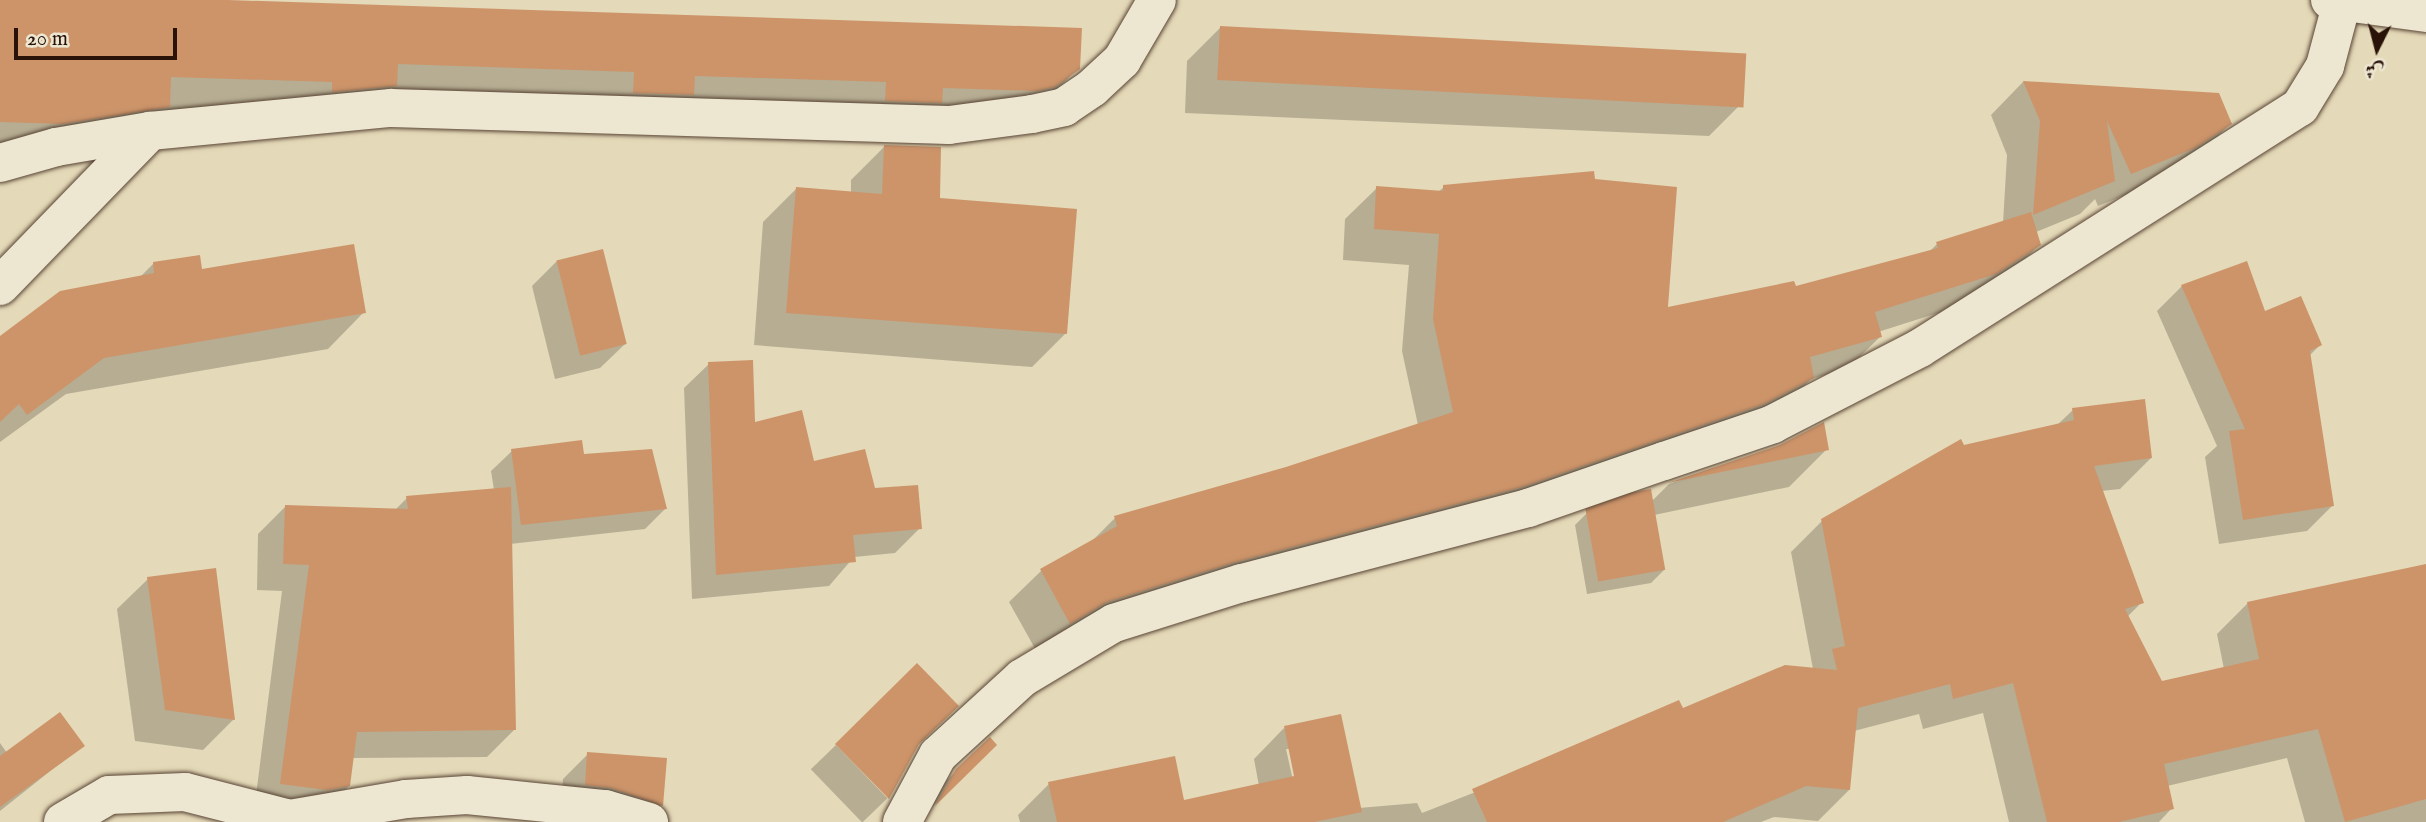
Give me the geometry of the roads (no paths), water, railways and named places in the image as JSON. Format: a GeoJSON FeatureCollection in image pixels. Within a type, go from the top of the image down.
{"type":"FeatureCollection","features":[{"type":"Feature","properties":{"kind":"street"},"geometry":{"type":"LineString","coordinates":[[0,163],[56,147],[150,131],[391,108],[949,125],[1064,107],[1122,60],[1157,0]]}},
{"type":"Feature","properties":{"kind":"street"},"geometry":{"type":"LineString","coordinates":[[902,822],[938,755],[1022,678],[1114,623],[1242,583],[1528,508],[1773,424],[1920,348],[2300,107],[2325,66],[2336,1],[2426,13]]}},
{"type":"Feature","properties":{"kind":"street"},"geometry":{"type":"LineString","coordinates":[[0,286],[150,131]]}},
{"type":"Feature","properties":{"kind":"street"},"geometry":{"type":"LineString","coordinates":[[63,822],[109,795],[185,792],[279,820],[406,799],[467,795],[580,806],[649,822]]}}]}
